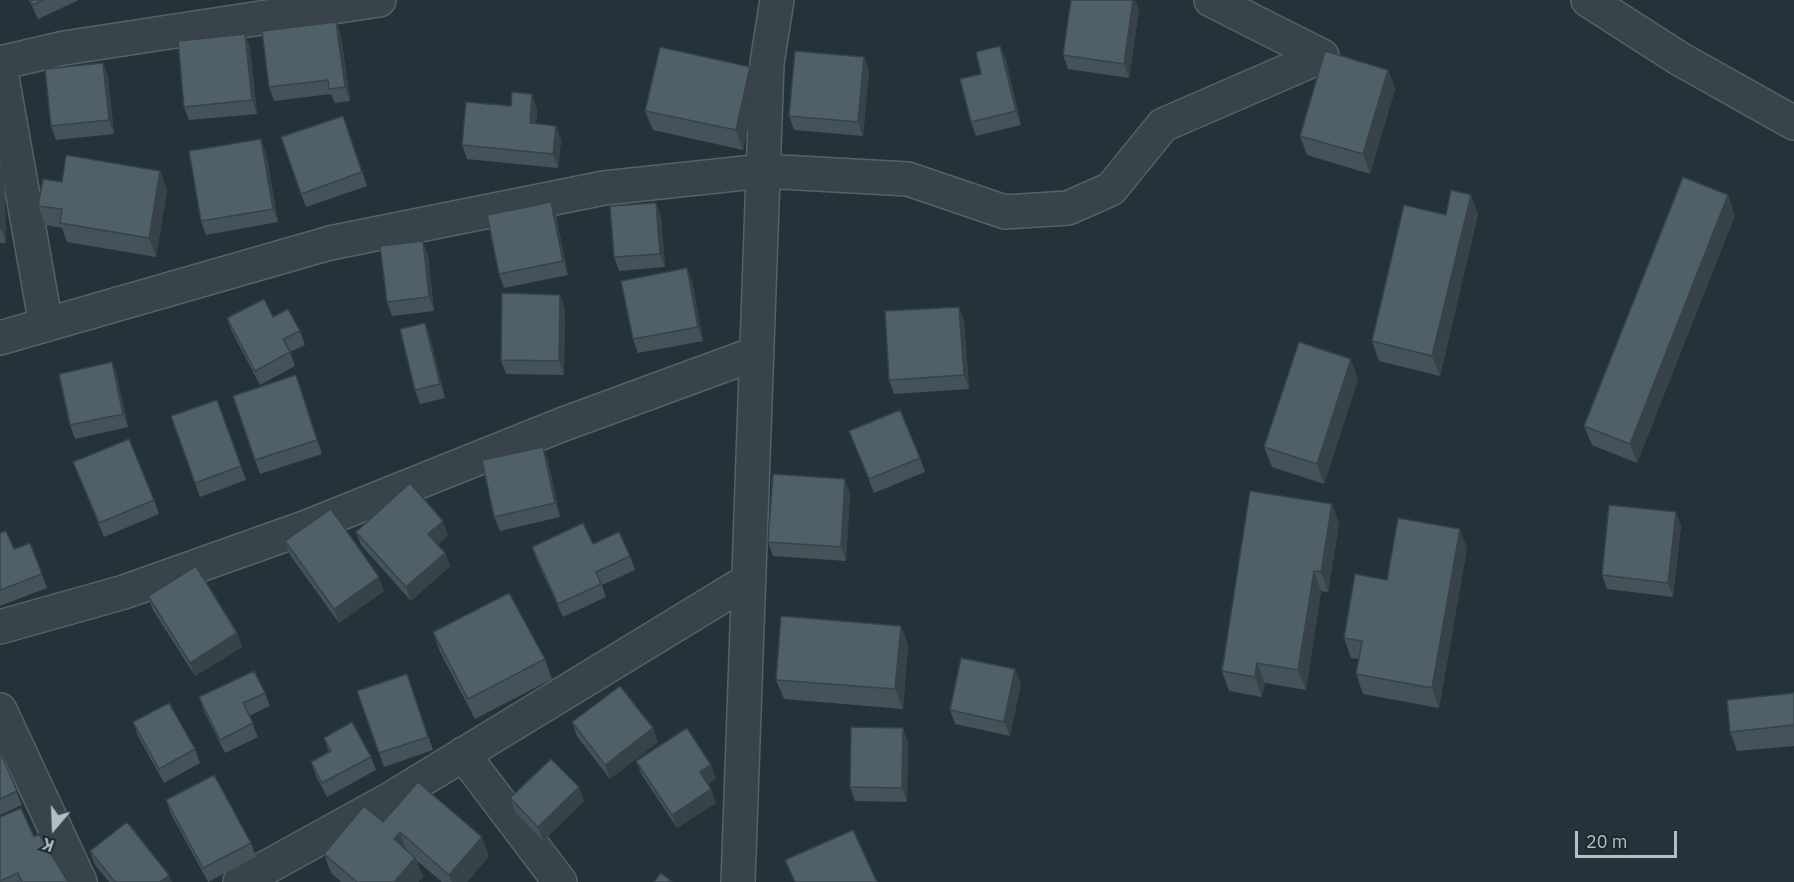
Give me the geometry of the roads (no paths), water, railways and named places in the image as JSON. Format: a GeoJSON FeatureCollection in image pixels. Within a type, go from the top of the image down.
{"type":"FeatureCollection","features":[{"type":"Feature","properties":{"kind":"street"},"geometry":{"type":"LineString","coordinates":[[46,325],[0,64],[64,48],[379,0]]}},
{"type":"Feature","properties":{"kind":"street"},"geometry":{"type":"LineString","coordinates":[[738,882],[767,63],[777,0]]}},
{"type":"Feature","properties":{"kind":"street"},"geometry":{"type":"LineString","coordinates":[[0,338],[330,243],[604,188],[763,171],[908,179],[1005,212],[1068,208],[1111,189],[1163,125],[1322,56],[1211,0]]}},
{"type":"Feature","properties":{"kind":"street"},"geometry":{"type":"LineString","coordinates":[[1588,0],[1680,59],[1794,123]]}},
{"type":"Feature","properties":{"kind":"street"},"geometry":{"type":"LineString","coordinates":[[0,627],[124,592],[304,528],[561,425],[757,352]]}},
{"type":"Feature","properties":{"kind":"street"},"geometry":{"type":"LineString","coordinates":[[240,882],[387,801],[749,580]]}},
{"type":"Feature","properties":{"kind":"street"},"geometry":{"type":"LineString","coordinates":[[0,710],[80,882]]}},
{"type":"Feature","properties":{"kind":"street"},"geometry":{"type":"LineString","coordinates":[[464,754],[560,882]]}}]}
